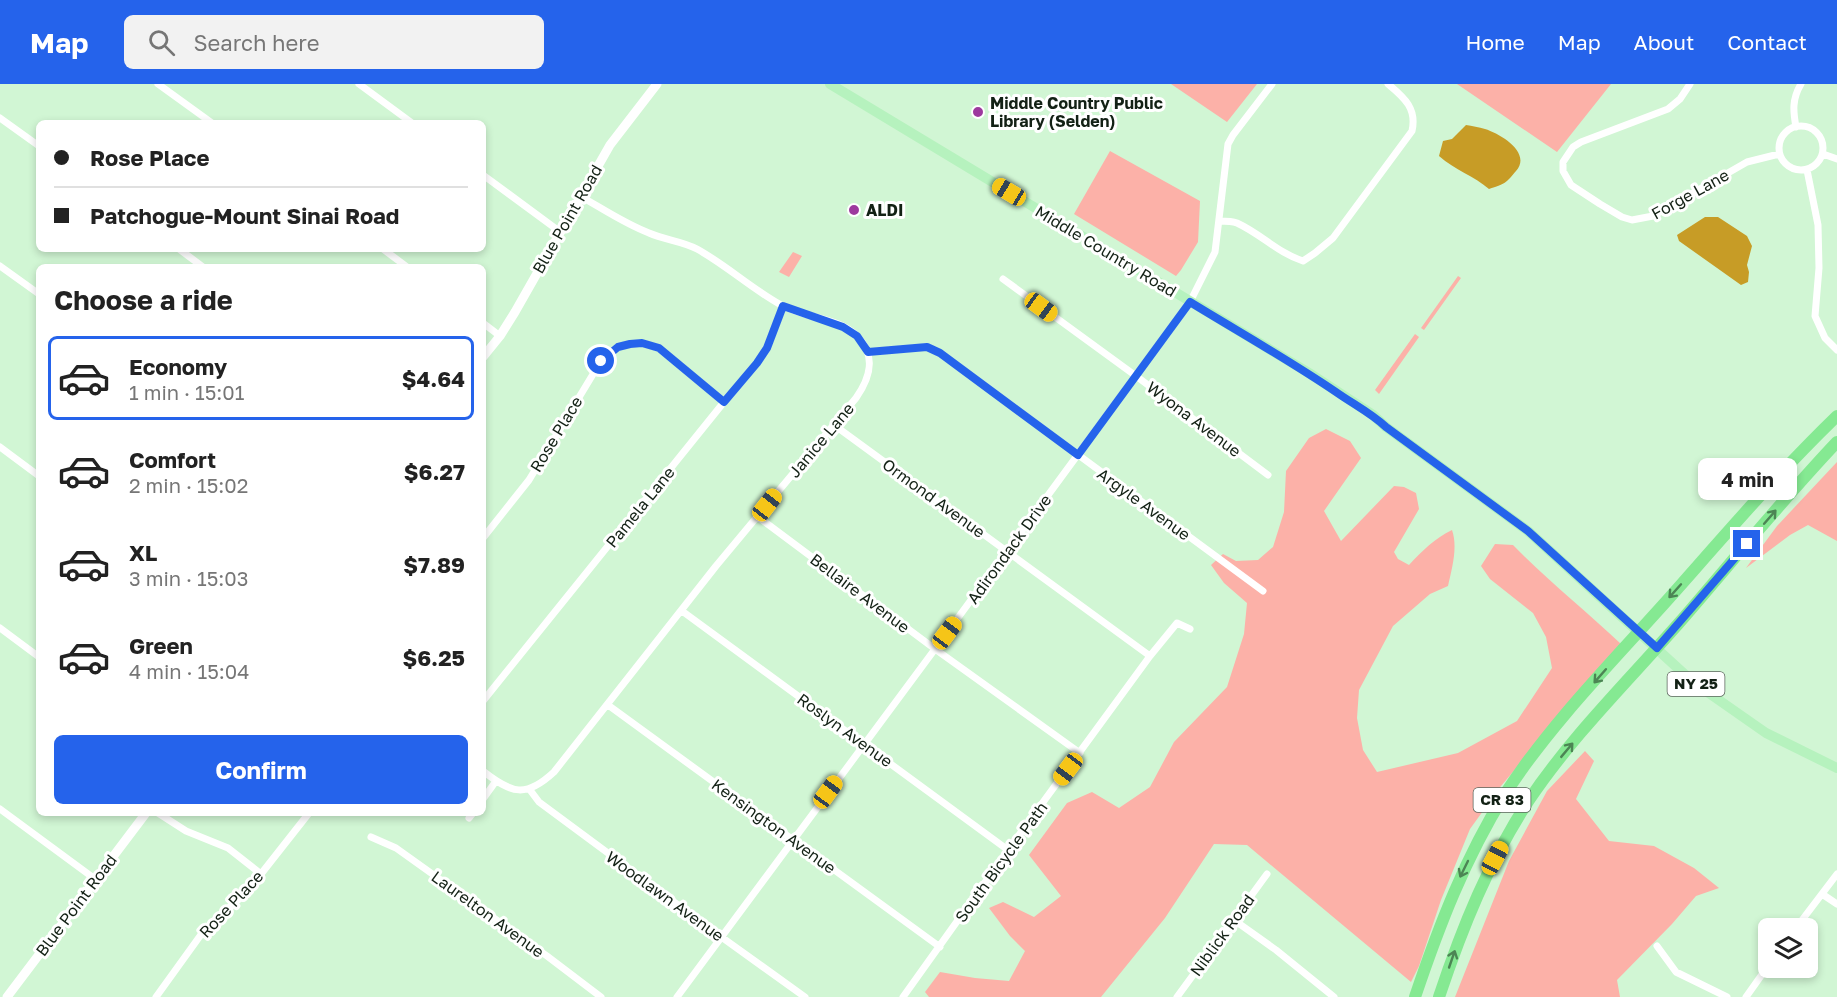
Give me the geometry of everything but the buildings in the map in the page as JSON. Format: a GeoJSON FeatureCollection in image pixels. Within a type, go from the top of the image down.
{"type":"FeatureCollection","features":[{"type":"Feature","properties":{"kind":"highway","name":"CR 83"},"geometry":{"type":"LineString","coordinates":[[1415,997],[1451,896],[1472,851],[1506,794],[1555,728],[1639,632],[1768,487],[1837,416]]}},
{"type":"Feature","properties":{"kind":"highway","name":"CR 83"},"geometry":{"type":"LineString","coordinates":[[1439,997],[1465,921],[1502,846],[1530,799],[1562,755],[1837,442]]}},
{"type":"Feature","properties":{"kind":"main road","name":"Middle Country Road"},"geometry":{"type":"LineString","coordinates":[[830,84],[1373,415],[1386,427],[1528,531],[1693,682],[1766,733],[1837,768]]}},
{"type":"Feature","properties":{"kind":"street"},"geometry":{"type":"LineString","coordinates":[[158,84],[208,120]]}},
{"type":"Feature","properties":{"kind":"street"},"geometry":{"type":"LineString","coordinates":[[359,84],[408,120]]}},
{"type":"Feature","properties":{"kind":"street","name":"Blue Point Road"},"geometry":{"type":"LineString","coordinates":[[486,353],[500,336],[610,145],[657,84]]}},
{"type":"Feature","properties":{"kind":"street","name":"Adirondack Drive"},"geometry":{"type":"LineString","coordinates":[[677,997],[1190,302],[1215,252],[1228,144],[1272,84]]}},
{"type":"Feature","properties":{"kind":"street"},"geometry":{"type":"LineString","coordinates":[[1219,221],[1236,222],[1288,257],[1303,261],[1315,254],[1333,238],[1412,131],[1414,120],[1412,107],[1388,84]]}},
{"type":"Feature","properties":{"kind":"street","name":"Forge Lane"},"geometry":{"type":"LineString","coordinates":[[1690,84],[1680,99],[1662,113],[1573,147],[1563,162],[1563,171],[1571,185],[1622,218],[1636,220],[1653,216],[1747,162],[1779,154]]}},
{"type":"Feature","properties":{"kind":"street"},"geometry":{"type":"LineString","coordinates":[[1796,127],[1793,105],[1794,97],[1801,84]]}},
{"type":"Feature","properties":{"kind":"street"},"geometry":{"type":"LineString","coordinates":[[0,118],[36,144]]}},
{"type":"Feature","properties":{"kind":"street"},"geometry":{"type":"LineString","coordinates":[[1796,127],[1810,129],[1818,135],[1823,149],[1823,154],[1815,165],[1807,170],[1792,168],[1779,154],[1782,138],[1788,130],[1796,127]]}},
{"type":"Feature","properties":{"kind":"street"},"geometry":{"type":"LineString","coordinates":[[1823,154],[1837,159]]}},
{"type":"Feature","properties":{"kind":"street"},"geometry":{"type":"LineString","coordinates":[[1807,170],[1818,225],[1819,268],[1815,316],[1817,325],[1825,338],[1837,350]]}},
{"type":"Feature","properties":{"kind":"street"},"geometry":{"type":"LineString","coordinates":[[486,177],[560,231]]}},
{"type":"Feature","properties":{"kind":"street"},"geometry":{"type":"LineString","coordinates":[[580,196],[631,226],[697,250],[783,306],[843,327],[857,336],[868,352]]}},
{"type":"Feature","properties":{"kind":"street"},"geometry":{"type":"LineString","coordinates":[[183,252],[199,264]]}},
{"type":"Feature","properties":{"kind":"street"},"geometry":{"type":"LineString","coordinates":[[386,252],[403,264]]}},
{"type":"Feature","properties":{"kind":"street"},"geometry":{"type":"LineString","coordinates":[[0,266],[36,292]]}},
{"type":"Feature","properties":{"kind":"street","name":"Wyona Avenue"},"geometry":{"type":"LineString","coordinates":[[1003,279],[1268,475]]}},
{"type":"Feature","properties":{"kind":"street","name":"Pamela Lane"},"geometry":{"type":"LineString","coordinates":[[486,697],[757,363],[767,348],[783,306]]}},
{"type":"Feature","properties":{"kind":"street"},"geometry":{"type":"LineString","coordinates":[[486,325],[500,336]]}},
{"type":"Feature","properties":{"kind":"street","name":"Rose Place"},"geometry":{"type":"LineString","coordinates":[[486,534],[529,480],[601,361],[618,347],[642,343],[659,348],[724,402]]}},
{"type":"Feature","properties":{"kind":"street","name":"Argyle Avenue"},"geometry":{"type":"LineString","coordinates":[[868,352],[927,347],[940,353],[1263,591]]}},
{"type":"Feature","properties":{"kind":"street","name":"Janice Lane"},"geometry":{"type":"LineString","coordinates":[[530,790],[554,772],[866,384],[870,368],[868,352]]}},
{"type":"Feature","properties":{"kind":"street","name":"Ormond Avenue"},"geometry":{"type":"LineString","coordinates":[[834,425],[1150,656]]}},
{"type":"Feature","properties":{"kind":"street"},"geometry":{"type":"LineString","coordinates":[[0,447],[36,474]]}},
{"type":"Feature","properties":{"kind":"street","name":"Bellaire Avenue"},"geometry":{"type":"LineString","coordinates":[[758,517],[935,649],[1080,753]]}},
{"type":"Feature","properties":{"kind":"street"},"geometry":{"type":"LineString","coordinates":[[486,526],[490,529]]}},
{"type":"Feature","properties":{"kind":"street","name":"Roslyn Avenue"},"geometry":{"type":"LineString","coordinates":[[682,611],[1008,849]]}},
{"type":"Feature","properties":{"kind":"street","name":"South Bicycle Path"},"geometry":{"type":"LineString","coordinates":[[903,997],[1150,656],[1177,623],[1190,629]]}},
{"type":"Feature","properties":{"kind":"street"},"geometry":{"type":"LineString","coordinates":[[0,628],[36,655]]}},
{"type":"Feature","properties":{"kind":"street","name":"Kensington Avenue"},"geometry":{"type":"LineString","coordinates":[[608,705],[940,947]]}},
{"type":"Feature","properties":{"kind":"street"},"geometry":{"type":"LineString","coordinates":[[486,773],[513,789],[530,790]]}},
{"type":"Feature","properties":{"kind":"street"},"geometry":{"type":"LineString","coordinates":[[486,795],[496,781]]}},
{"type":"Feature","properties":{"kind":"street","name":"Woodlawn Avenue"},"geometry":{"type":"LineString","coordinates":[[530,790],[539,802],[805,997]]}},
{"type":"Feature","properties":{"kind":"street"},"geometry":{"type":"LineString","coordinates":[[0,809],[95,879]]}},
{"type":"Feature","properties":{"kind":"street","name":"Blue Point Road"},"geometry":{"type":"LineString","coordinates":[[6,995],[144,816]]}},
{"type":"Feature","properties":{"kind":"street"},"geometry":{"type":"LineString","coordinates":[[163,816],[186,831],[228,848],[261,874]]}},
{"type":"Feature","properties":{"kind":"street","name":"Rose Place"},"geometry":{"type":"LineString","coordinates":[[156,997],[200,936],[239,899],[307,816]]}},
{"type":"Feature","properties":{"kind":"street","name":"Laurelton Avenue"},"geometry":{"type":"LineString","coordinates":[[371,837],[396,848],[601,997]]}},
{"type":"Feature","properties":{"kind":"street","name":"Niblick Road"},"geometry":{"type":"LineString","coordinates":[[1177,997],[1267,874]]}},
{"type":"Feature","properties":{"kind":"street"},"geometry":{"type":"LineString","coordinates":[[1804,918],[1837,874]]}},
{"type":"Feature","properties":{"kind":"street"},"geometry":{"type":"LineString","coordinates":[[1822,894],[1837,904]]}},
{"type":"Feature","properties":{"kind":"street"},"geometry":{"type":"LineString","coordinates":[[1234,920],[1334,997]]}},
{"type":"Feature","properties":{"kind":"street"},"geometry":{"type":"LineString","coordinates":[[1657,946],[1676,972],[1727,997]]}},
{"type":"Feature","properties":{"kind":"street"},"geometry":{"type":"LineString","coordinates":[[1746,997],[1759,978]]}},
{"type":"Feature","properties":{"kind":"shaded area"},"geometry":{"type":"Polygon","coordinates":[[[1171,84],[1257,84],[1227,122],[1171,84]]]}},
{"type":"Feature","properties":{"kind":"shaded area"},"geometry":{"type":"Polygon","coordinates":[[[1457,84],[1611,84],[1557,152],[1457,84]]]}},
{"type":"Feature","properties":{"kind":"shaded area"},"geometry":{"type":"Polygon","coordinates":[[[1466,125],[1499,135],[1517,151],[1520,164],[1505,183],[1489,189],[1439,156],[1443,141],[1452,139],[1466,125]]]}},
{"type":"Feature","properties":{"kind":"shaded area"},"geometry":{"type":"Polygon","coordinates":[[[1110,151],[1200,201],[1198,242],[1176,276],[1074,214],[1110,151]]]}},
{"type":"Feature","properties":{"kind":"shaded area"},"geometry":{"type":"Polygon","coordinates":[[[1705,217],[1718,217],[1747,236],[1752,246],[1747,265],[1748,282],[1741,285],[1679,241],[1677,235],[1705,217]]]}},
{"type":"Feature","properties":{"kind":"shaded area"},"geometry":{"type":"Polygon","coordinates":[[[793,252],[802,256],[789,277],[779,272],[793,252]]]}},
{"type":"Feature","properties":{"kind":"shaded area"},"geometry":{"type":"Polygon","coordinates":[[[1458,276],[1461,278],[1424,330],[1421,328],[1458,276]]]}},
{"type":"Feature","properties":{"kind":"shaded area"},"geometry":{"type":"Polygon","coordinates":[[[1415,334],[1419,337],[1379,394],[1375,390],[1415,334]]]}},
{"type":"Feature","properties":{"kind":"shaded area"},"geometry":{"type":"Polygon","coordinates":[[[1326,429],[1350,441],[1361,458],[1324,511],[1341,541],[1394,486],[1404,487],[1416,493],[1419,509],[1394,552],[1398,559],[1409,565],[1440,537],[1452,530],[1454,537],[1454,558],[1448,586],[1430,594],[1393,626],[1359,690],[1357,718],[1363,750],[1377,772],[1458,753],[1517,721],[1552,668],[1546,637],[1533,613],[1490,579],[1481,566],[1495,544],[1513,545],[1621,644],[1501,786],[1470,829],[1411,982],[1247,845],[1214,844],[1165,918],[1101,997],[929,997],[925,992],[940,972],[1009,981],[1025,951],[1010,936],[989,908],[1003,902],[1034,917],[1061,896],[1029,855],[1067,803],[1092,792],[1119,808],[1150,787],[1174,742],[1227,687],[1244,634],[1247,603],[1224,583],[1211,565],[1223,554],[1236,561],[1258,560],[1273,547],[1284,512],[1286,471],[1309,438],[1326,429]]]}},
{"type":"Feature","properties":{"kind":"shaded area"},"geometry":{"type":"Polygon","coordinates":[[[1837,462],[1837,541],[1808,525],[1790,535],[1746,568],[1777,526],[1837,462]]]}},
{"type":"Feature","properties":{"kind":"shaded area"},"geometry":{"type":"Polygon","coordinates":[[[1585,751],[1594,761],[1576,799],[1609,841],[1654,846],[1694,868],[1719,888],[1696,896],[1617,980],[1620,997],[1455,997],[1509,861],[1547,791],[1585,751]]]}},
{"type":"Feature","properties":{"kind":"place","name":"Middle Country Public Library (Selden)"},"geometry":{"type":"Point","coordinates":[978,112]}},
{"type":"Feature","properties":{"kind":"place","name":"ALDI"},"geometry":{"type":"Point","coordinates":[854,210]}},
{"type":"Feature","properties":{"kind":"route"},"geometry":{"type":"LineString","coordinates":[[601,361],[618,347],[630,344],[642,343],[659,348],[724,402],[767,348],[783,306],[843,327],[857,336],[868,352],[927,347],[940,353],[1078,455],[1190,302],[1373,415],[1386,427],[1528,531],[1657,648],[1747,544]]}}]}
